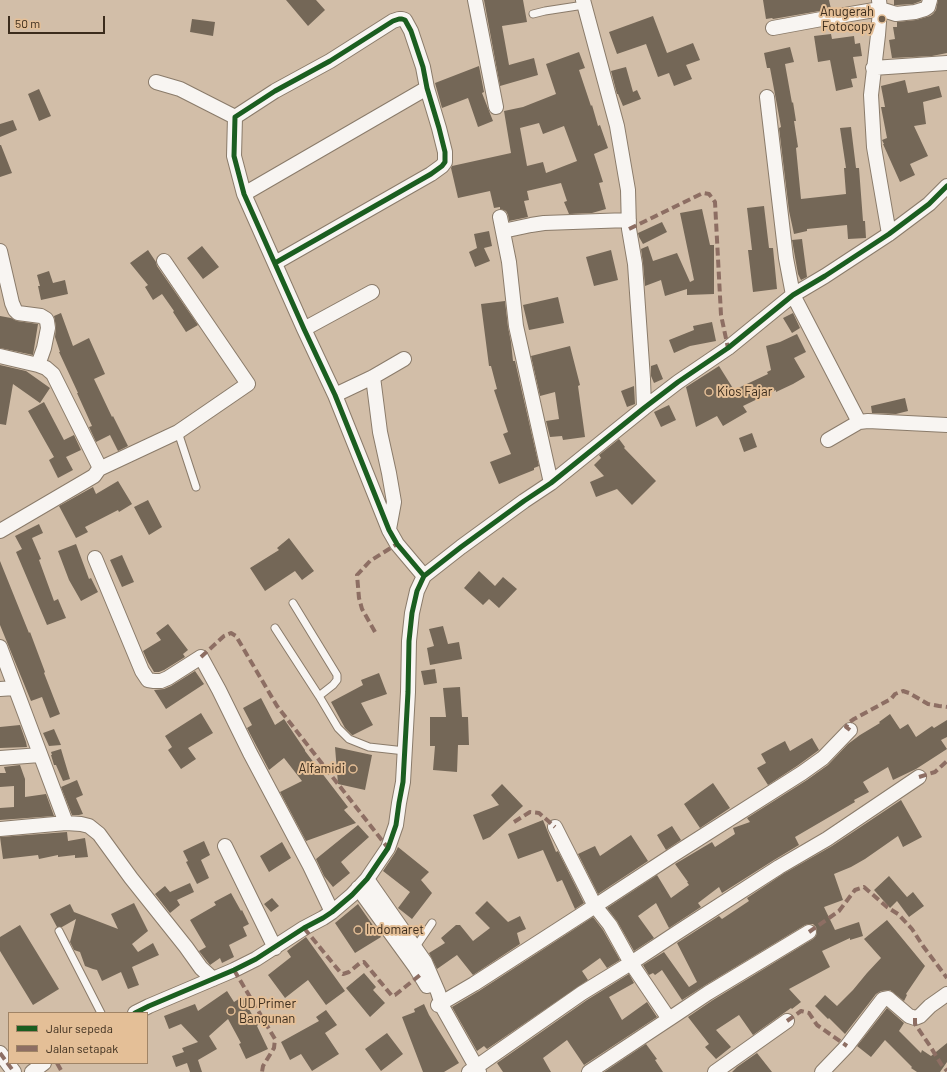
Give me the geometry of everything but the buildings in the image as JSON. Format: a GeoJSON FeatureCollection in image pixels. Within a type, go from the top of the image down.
{"type":"FeatureCollection","features":[{"type":"Feature","properties":{"kind":"street"},"geometry":{"type":"LineString","coordinates":[[475,0],[496,107]]}},
{"type":"Feature","properties":{"kind":"street"},"geometry":{"type":"LineString","coordinates":[[773,28],[827,18],[880,5],[896,14],[915,12],[928,7],[930,0]]}},
{"type":"Feature","properties":{"kind":"street"},"geometry":{"type":"LineString","coordinates":[[583,2],[617,126],[628,190],[628,220],[635,264],[644,408]]}},
{"type":"Feature","properties":{"kind":"street"},"geometry":{"type":"LineString","coordinates":[[880,5],[871,95],[874,147],[889,234]]}},
{"type":"Feature","properties":{"kind":"street"},"geometry":{"type":"LineString","coordinates":[[235,117],[275,91],[330,61],[399,19],[405,20],[411,32],[423,67],[427,88],[445,152],[445,162],[442,166],[430,174],[275,263]]}},
{"type":"Feature","properties":{"kind":"street"},"geometry":{"type":"LineString","coordinates":[[873,68],[947,63]]}},
{"type":"Feature","properties":{"kind":"street"},"geometry":{"type":"LineString","coordinates":[[156,82],[184,91],[235,117]]}},
{"type":"Feature","properties":{"kind":"street"},"geometry":{"type":"LineString","coordinates":[[244,194],[427,88]]}},
{"type":"Feature","properties":{"kind":"street"},"geometry":{"type":"LineString","coordinates":[[767,97],[786,258],[793,295],[859,422]]}},
{"type":"Feature","properties":{"kind":"street"},"geometry":{"type":"LineString","coordinates":[[235,117],[234,156],[244,194],[335,395],[389,530],[397,544],[424,576]]}},
{"type":"Feature","properties":{"kind":"street"},"geometry":{"type":"LineString","coordinates":[[137,1012],[256,959],[332,912],[363,884],[388,848],[396,825],[403,782],[409,641],[412,613],[416,590],[424,576],[480,533],[551,483],[644,408],[678,382],[728,348],[793,295],[889,234],[929,204],[947,186]]}},
{"type":"Feature","properties":{"kind":"street"},"geometry":{"type":"LineString","coordinates":[[500,217],[509,262],[516,326],[551,483]]}},
{"type":"Feature","properties":{"kind":"street"},"geometry":{"type":"LineString","coordinates":[[503,231],[544,223],[628,220]]}},
{"type":"Feature","properties":{"kind":"street"},"geometry":{"type":"LineString","coordinates":[[0,251],[15,310],[18,313],[41,316],[47,321],[48,328],[44,348],[38,365]]}},
{"type":"Feature","properties":{"kind":"street"},"geometry":{"type":"LineString","coordinates":[[0,530],[94,476],[99,469],[178,432],[248,384],[164,261]]}},
{"type":"Feature","properties":{"kind":"street"},"geometry":{"type":"LineString","coordinates":[[304,329],[372,292]]}},
{"type":"Feature","properties":{"kind":"street"},"geometry":{"type":"LineString","coordinates":[[0,356],[38,365],[46,368],[53,374],[98,464],[99,469]]}},
{"type":"Feature","properties":{"kind":"street"},"geometry":{"type":"LineString","coordinates":[[335,395],[373,377],[404,359]]}},
{"type":"Feature","properties":{"kind":"street"},"geometry":{"type":"LineString","coordinates":[[373,377],[380,432],[394,502],[389,530]]}},
{"type":"Feature","properties":{"kind":"street"},"geometry":{"type":"LineString","coordinates":[[828,440],[859,422],[868,421],[947,425]]}},
{"type":"Feature","properties":{"kind":"street"},"geometry":{"type":"LineString","coordinates":[[95,558],[142,672],[148,680],[161,681],[168,678],[201,657],[307,860],[332,912]]}},
{"type":"Feature","properties":{"kind":"street"},"geometry":{"type":"LineString","coordinates":[[0,647],[66,823]]}},
{"type":"Feature","properties":{"kind":"street"},"geometry":{"type":"LineString","coordinates":[[0,689],[15,688]]}},
{"type":"Feature","properties":{"kind":"street"},"geometry":{"type":"LineString","coordinates":[[441,1005],[802,773],[823,758],[850,730]]}},
{"type":"Feature","properties":{"kind":"street"},"geometry":{"type":"LineString","coordinates":[[0,758],[40,755]]}},
{"type":"Feature","properties":{"kind":"street"},"geometry":{"type":"LineString","coordinates":[[363,884],[438,992],[441,1005],[475,1070],[582,993],[827,838],[919,777]]}},
{"type":"Feature","properties":{"kind":"street"},"geometry":{"type":"LineString","coordinates":[[0,829],[66,823],[89,826],[99,834],[130,878],[186,947],[201,968],[213,979]]}},
{"type":"Feature","properties":{"kind":"street"},"geometry":{"type":"LineString","coordinates":[[555,827],[595,906],[610,925],[631,963],[669,1019]]}},
{"type":"Feature","properties":{"kind":"street"},"geometry":{"type":"LineString","coordinates":[[225,846],[275,948]]}},
{"type":"Feature","properties":{"kind":"street"},"geometry":{"type":"LineString","coordinates":[[589,1072],[708,993],[809,932]]}},
{"type":"Feature","properties":{"kind":"street"},"geometry":{"type":"LineString","coordinates":[[822,1072],[847,1046],[883,999],[888,998],[909,1016],[914,1018],[920,1016],[930,1006],[947,994]]}},
{"type":"Feature","properties":{"kind":"street"},"geometry":{"type":"LineString","coordinates":[[714,1072],[787,1021]]}},
{"type":"Feature","properties":{"kind":"street"},"geometry":{"type":"LineString","coordinates":[[0,1053],[8,1064]]}},
{"type":"Feature","properties":{"kind":"street"},"geometry":{"type":"LineString","coordinates":[[32,1072],[43,1064]]}},
{"type":"Feature","properties":{"kind":"lane"},"geometry":{"type":"LineString","coordinates":[[533,14],[583,2]]}},
{"type":"Feature","properties":{"kind":"lane"},"geometry":{"type":"LineString","coordinates":[[178,432],[196,487]]}},
{"type":"Feature","properties":{"kind":"lane"},"geometry":{"type":"LineString","coordinates":[[293,603],[337,675],[338,680],[333,686],[319,696]]}},
{"type":"Feature","properties":{"kind":"lane"},"geometry":{"type":"LineString","coordinates":[[275,628],[338,728],[348,739],[369,747],[405,751]]}},
{"type":"Feature","properties":{"kind":"lane"},"geometry":{"type":"LineString","coordinates":[[410,951],[432,922]]}},
{"type":"Feature","properties":{"kind":"lane"},"geometry":{"type":"LineString","coordinates":[[59,931],[100,1012]]}},
{"type":"Feature","properties":{"kind":"marked path"},"geometry":{"type":"LineString","coordinates":[[629,229],[703,193],[709,194],[715,202],[721,315],[728,348]]}},
{"type":"Feature","properties":{"kind":"marked path"},"geometry":{"type":"LineString","coordinates":[[375,632],[362,609],[359,598],[357,575],[370,561],[397,544]]}},
{"type":"Feature","properties":{"kind":"marked path"},"geometry":{"type":"LineString","coordinates":[[201,657],[224,636],[231,633],[236,636],[277,706],[388,848]]}},
{"type":"Feature","properties":{"kind":"marked path"},"geometry":{"type":"LineString","coordinates":[[850,730],[846,727],[848,723],[891,699],[895,694],[903,691],[928,704],[947,707]]}},
{"type":"Feature","properties":{"kind":"marked path"},"geometry":{"type":"LineString","coordinates":[[919,777],[935,772],[947,761]]}},
{"type":"Feature","properties":{"kind":"marked path"},"geometry":{"type":"LineString","coordinates":[[514,822],[530,812],[539,813],[555,827]]}},
{"type":"Feature","properties":{"kind":"marked path"},"geometry":{"type":"LineString","coordinates":[[809,932],[839,911],[855,890],[864,887],[887,907],[898,914],[912,929],[947,978]]}},
{"type":"Feature","properties":{"kind":"marked path"},"geometry":{"type":"LineString","coordinates":[[304,928],[340,972],[343,974],[349,972],[360,963],[364,962],[392,996],[420,975]]}},
{"type":"Feature","properties":{"kind":"marked path"},"geometry":{"type":"LineString","coordinates":[[234,970],[275,1039],[274,1048],[263,1066],[262,1072]]}},
{"type":"Feature","properties":{"kind":"marked path"},"geometry":{"type":"LineString","coordinates":[[787,1021],[801,1011],[809,1013],[817,1025],[847,1046]]}},
{"type":"Feature","properties":{"kind":"marked path"},"geometry":{"type":"LineString","coordinates":[[915,1018],[915,1024],[947,1071]]}},
{"type":"Feature","properties":{"kind":"marked path"},"geometry":{"type":"LineString","coordinates":[[0,1053],[8,1064]]}},
{"type":"Feature","properties":{"kind":"marked path"},"geometry":{"type":"LineString","coordinates":[[8,1064],[14,1072]]}},
{"type":"Feature","properties":{"kind":"marked path"},"geometry":{"type":"LineString","coordinates":[[58,1064],[62,1072]]}},
{"type":"Feature","properties":{"kind":"cycle path"},"geometry":{"type":"LineString","coordinates":[[275,263],[431,174],[445,162],[445,152],[427,88],[423,67],[411,31],[405,20],[399,19],[393,21],[330,61],[275,91],[235,117],[234,156],[244,194],[304,329],[335,395],[389,530],[397,544],[424,576]]}},
{"type":"Feature","properties":{"kind":"cycle path"},"geometry":{"type":"LineString","coordinates":[[137,1012],[256,959],[304,928],[323,918],[352,895],[367,879],[388,848],[396,825],[403,782],[409,641],[412,613],[417,591],[424,576],[461,547],[551,483],[644,408],[678,382],[728,348],[793,295],[889,234],[929,204],[947,186]]}},
{"type":"Feature","properties":{"kind":"place","name":"Anugerah Fotocopy"},"geometry":{"type":"Point","coordinates":[882,19]}},
{"type":"Feature","properties":{"kind":"place","name":"Kios Fajar"},"geometry":{"type":"Point","coordinates":[709,392]}},
{"type":"Feature","properties":{"kind":"place","name":"Alfamidi"},"geometry":{"type":"Point","coordinates":[353,769]}},
{"type":"Feature","properties":{"kind":"place","name":"Indomaret"},"geometry":{"type":"Point","coordinates":[358,930]}},
{"type":"Feature","properties":{"kind":"place","name":"UD Primer Bangunan"},"geometry":{"type":"Point","coordinates":[231,1011]}}]}
